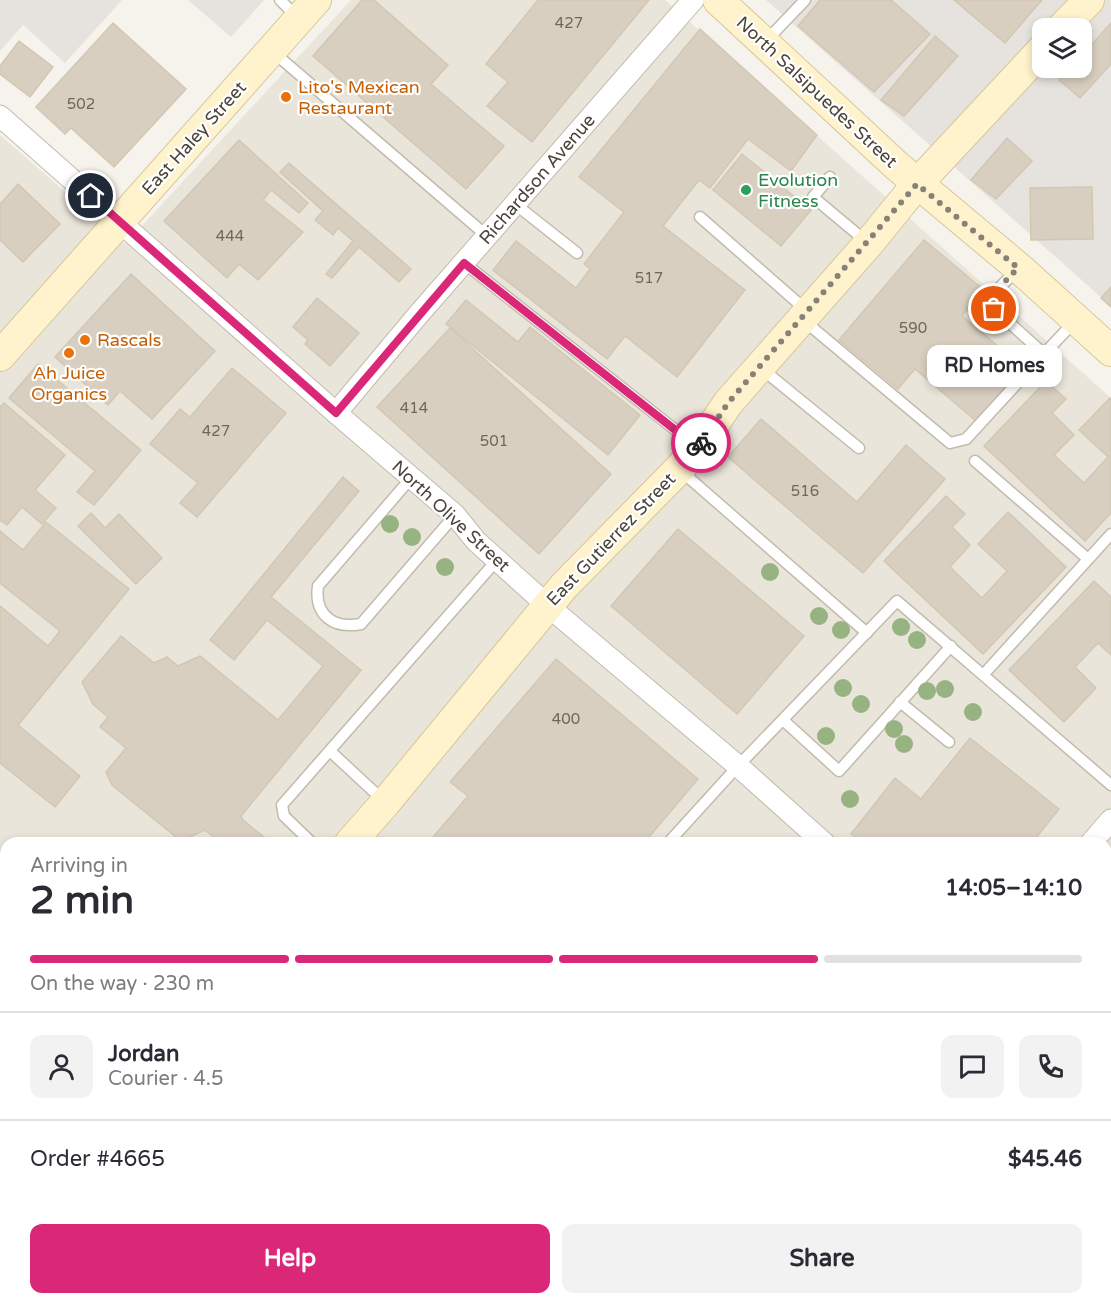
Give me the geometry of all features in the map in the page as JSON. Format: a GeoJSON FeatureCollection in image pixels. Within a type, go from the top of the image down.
{"type":"FeatureCollection","features":[{"type":"Feature","properties":{"kind":"street","name":"Richardson Avenue"},"geometry":{"type":"LineString","coordinates":[[336,413],[693,0]]}},
{"type":"Feature","properties":{"kind":"street","name":"North Salsipuedes Street"},"geometry":{"type":"LineString","coordinates":[[718,0],[917,184],[1018,268],[1111,351]]}},
{"type":"Feature","properties":{"kind":"street"},"geometry":{"type":"LineString","coordinates":[[1072,18],[1089,0]]}},
{"type":"Feature","properties":{"kind":"street","name":"East Haley Street"},"geometry":{"type":"LineString","coordinates":[[0,356],[272,51],[298,6]]}},
{"type":"Feature","properties":{"kind":"street","name":"East Gutierrez Street"},"geometry":{"type":"LineString","coordinates":[[355,837],[564,586],[688,458],[728,403],[917,184],[1032,61]]}},
{"type":"Feature","properties":{"kind":"street","name":"North Olive Street"},"geometry":{"type":"LineString","coordinates":[[0,116],[455,515],[476,541],[548,606],[738,766],[817,837]]}},
{"type":"Feature","properties":{"kind":"street"},"geometry":{"type":"LineString","coordinates":[[1096,837],[1111,820]]}},
{"type":"Feature","properties":{"kind":"lane"},"geometry":{"type":"LineString","coordinates":[[764,42],[805,0]]}},
{"type":"Feature","properties":{"kind":"lane"},"geometry":{"type":"LineString","coordinates":[[272,51],[487,236]]}},
{"type":"Feature","properties":{"kind":"lane"},"geometry":{"type":"LineString","coordinates":[[830,177],[813,197],[868,243]]}},
{"type":"Feature","properties":{"kind":"lane"},"geometry":{"type":"LineString","coordinates":[[515,204],[577,253]]}},
{"type":"Feature","properties":{"kind":"lane"},"geometry":{"type":"LineString","coordinates":[[700,217],[805,316],[950,443],[966,439],[1077,320]]}},
{"type":"Feature","properties":{"kind":"lane"},"geometry":{"type":"LineString","coordinates":[[464,263],[688,458],[867,633]]}},
{"type":"Feature","properties":{"kind":"lane"},"geometry":{"type":"LineString","coordinates":[[1018,268],[991,296],[994,309],[1044,354]]}},
{"type":"Feature","properties":{"kind":"lane"},"geometry":{"type":"LineString","coordinates":[[760,367],[859,448]]}},
{"type":"Feature","properties":{"kind":"lane"},"geometry":{"type":"LineString","coordinates":[[975,461],[1088,560]]}},
{"type":"Feature","properties":{"kind":"lane"},"geometry":{"type":"LineString","coordinates":[[411,478],[318,586],[316,599],[322,612],[338,625],[361,624],[455,515]]}},
{"type":"Feature","properties":{"kind":"lane"},"geometry":{"type":"LineString","coordinates":[[984,674],[1111,534]]}},
{"type":"Feature","properties":{"kind":"lane"},"geometry":{"type":"LineString","coordinates":[[306,837],[284,816],[282,805],[497,560]]}},
{"type":"Feature","properties":{"kind":"lane"},"geometry":{"type":"LineString","coordinates":[[673,837],[738,766],[897,601],[1111,785]]}},
{"type":"Feature","properties":{"kind":"lane"},"geometry":{"type":"LineString","coordinates":[[783,720],[839,771],[951,646]]}},
{"type":"Feature","properties":{"kind":"lane"},"geometry":{"type":"LineString","coordinates":[[900,702],[948,742]]}},
{"type":"Feature","properties":{"kind":"lane"},"geometry":{"type":"LineString","coordinates":[[330,751],[386,802]]}},
{"type":"Feature","properties":{"kind":"shaded area"},"geometry":{"type":"Polygon","coordinates":[[[0,0],[122,0],[65,63],[23,25],[0,51],[0,0]]]}},
{"type":"Feature","properties":{"kind":"shaded area"},"geometry":{"type":"Polygon","coordinates":[[[188,0],[264,0],[231,37],[188,0]]]}},
{"type":"Feature","properties":{"kind":"shaded area"},"geometry":{"type":"Polygon","coordinates":[[[351,0],[665,0],[1111,398],[1111,837],[0,837],[0,135],[125,244],[351,0]]]}},
{"type":"Feature","properties":{"kind":"shaded area"},"geometry":{"type":"Polygon","coordinates":[[[766,0],[1111,0],[1111,306],[766,0]]]}},
{"type":"Feature","properties":{"kind":"building"},"geometry":{"type":"Polygon","coordinates":[[[362,0],[374,0],[448,65],[431,84],[504,146],[466,189],[313,56],[362,0]]]}},
{"type":"Feature","properties":{"kind":"building"},"geometry":{"type":"Polygon","coordinates":[[[538,0],[649,0],[532,142],[487,106],[508,82],[486,64],[538,0]]]}},
{"type":"Feature","properties":{"kind":"building"},"geometry":{"type":"Polygon","coordinates":[[[820,0],[891,0],[930,34],[874,92],[798,26],[820,0]]]}},
{"type":"Feature","properties":{"kind":"building"},"geometry":{"type":"Polygon","coordinates":[[[954,0],[1042,0],[1005,43],[954,0]]]}},
{"type":"Feature","properties":{"kind":"building"},"geometry":{"type":"Polygon","coordinates":[[[113,23],[186,89],[114,167],[71,128],[65,134],[36,107],[113,23]]]}},
{"type":"Feature","properties":{"kind":"building"},"geometry":{"type":"Polygon","coordinates":[[[1111,23],[1111,64],[1080,98],[1059,80],[1061,78],[1092,78],[1092,44],[1111,23]]]}},
{"type":"Feature","properties":{"kind":"building"},"geometry":{"type":"Polygon","coordinates":[[[700,29],[817,135],[791,171],[748,139],[710,188],[699,180],[663,226],[745,290],[677,377],[625,336],[607,359],[493,270],[516,241],[576,288],[590,269],[584,264],[624,212],[579,177],[700,29]]]}},
{"type":"Feature","properties":{"kind":"building"},"geometry":{"type":"Polygon","coordinates":[[[935,36],[958,56],[904,116],[881,100],[935,36]]]}},
{"type":"Feature","properties":{"kind":"building"},"geometry":{"type":"Polygon","coordinates":[[[19,41],[53,67],[30,97],[0,74],[0,66],[19,41]]]}},
{"type":"Feature","properties":{"kind":"building"},"geometry":{"type":"Polygon","coordinates":[[[1007,138],[1032,161],[996,199],[971,180],[1007,138]]]}},
{"type":"Feature","properties":{"kind":"building"},"geometry":{"type":"Polygon","coordinates":[[[239,140],[308,203],[299,213],[271,190],[263,200],[303,232],[258,280],[239,264],[227,278],[164,221],[239,140]]]}},
{"type":"Feature","properties":{"kind":"building"},"geometry":{"type":"Polygon","coordinates":[[[742,154],[811,210],[781,246],[713,190],[742,154]]]}},
{"type":"Feature","properties":{"kind":"building"},"geometry":{"type":"Polygon","coordinates":[[[289,163],[411,269],[399,282],[359,247],[332,278],[326,274],[353,241],[338,228],[333,235],[315,220],[323,211],[280,172],[289,163]]]}},
{"type":"Feature","properties":{"kind":"building"},"geometry":{"type":"Polygon","coordinates":[[[18,184],[60,224],[23,262],[0,240],[0,204],[18,184]]]}},
{"type":"Feature","properties":{"kind":"building"},"geometry":{"type":"Polygon","coordinates":[[[1092,187],[1093,239],[1031,240],[1030,188],[1092,187]]]}},
{"type":"Feature","properties":{"kind":"building"},"geometry":{"type":"Polygon","coordinates":[[[924,240],[984,290],[962,316],[1022,366],[976,421],[915,369],[898,389],[839,340],[924,240]]]}},
{"type":"Feature","properties":{"kind":"building"},"geometry":{"type":"Polygon","coordinates":[[[131,274],[215,351],[152,419],[120,391],[108,405],[55,357],[131,274]]]}},
{"type":"Feature","properties":{"kind":"building"},"geometry":{"type":"Polygon","coordinates":[[[1111,287],[1111,307],[1101,298],[1111,287]]]}},
{"type":"Feature","properties":{"kind":"building"},"geometry":{"type":"Polygon","coordinates":[[[317,298],[359,333],[330,366],[305,344],[308,340],[293,327],[317,298]]]}},
{"type":"Feature","properties":{"kind":"building"},"geometry":{"type":"Polygon","coordinates":[[[466,300],[518,342],[530,327],[640,415],[608,455],[446,324],[466,300]]]}},
{"type":"Feature","properties":{"kind":"building"},"geometry":{"type":"Polygon","coordinates":[[[450,328],[611,474],[539,554],[377,407],[450,328]]]}},
{"type":"Feature","properties":{"kind":"building"},"geometry":{"type":"Polygon","coordinates":[[[38,364],[141,450],[94,505],[77,492],[95,471],[9,398],[38,364]]]}},
{"type":"Feature","properties":{"kind":"building"},"geometry":{"type":"Polygon","coordinates":[[[232,368],[286,413],[197,517],[180,503],[198,483],[150,444],[180,409],[190,417],[232,368]]]}},
{"type":"Feature","properties":{"kind":"building"},"geometry":{"type":"Polygon","coordinates":[[[1046,381],[1066,399],[1052,413],[1074,435],[1054,455],[1084,483],[1108,457],[1079,430],[1111,399],[1111,513],[1085,541],[984,446],[1046,381]]]}},
{"type":"Feature","properties":{"kind":"building"},"geometry":{"type":"Polygon","coordinates":[[[4,403],[65,455],[35,490],[56,508],[42,524],[22,507],[7,525],[0,520],[0,407],[4,403]]]}},
{"type":"Feature","properties":{"kind":"building"},"geometry":{"type":"Polygon","coordinates":[[[761,419],[857,502],[906,445],[945,479],[863,573],[728,457],[761,419]]]}},
{"type":"Feature","properties":{"kind":"building"},"geometry":{"type":"Polygon","coordinates":[[[343,477],[359,491],[271,597],[361,670],[241,816],[264,837],[214,837],[205,830],[190,837],[176,837],[112,785],[106,772],[126,748],[100,727],[108,717],[93,704],[82,682],[121,636],[154,663],[167,657],[178,666],[200,656],[278,720],[323,666],[267,620],[234,660],[210,640],[343,477]]]}},
{"type":"Feature","properties":{"kind":"building"},"geometry":{"type":"Polygon","coordinates":[[[946,496],[965,514],[952,527],[970,545],[950,567],[982,598],[1007,571],[978,544],[1008,512],[1066,567],[983,654],[884,561],[946,496]]]}},
{"type":"Feature","properties":{"kind":"building"},"geometry":{"type":"Polygon","coordinates":[[[91,513],[105,528],[119,514],[162,558],[136,584],[78,526],[91,513]]]}},
{"type":"Feature","properties":{"kind":"building"},"geometry":{"type":"Polygon","coordinates":[[[46,522],[129,589],[18,725],[80,776],[55,807],[0,763],[0,606],[48,646],[60,631],[0,583],[0,531],[23,550],[46,522]]]}},
{"type":"Feature","properties":{"kind":"building"},"geometry":{"type":"Polygon","coordinates":[[[678,529],[804,636],[737,714],[611,606],[678,529]]]}},
{"type":"Feature","properties":{"kind":"building"},"geometry":{"type":"Polygon","coordinates":[[[1094,581],[1111,597],[1111,655],[1098,643],[1075,667],[1096,688],[1064,722],[1009,670],[1094,581]]]}},
{"type":"Feature","properties":{"kind":"building"},"geometry":{"type":"Polygon","coordinates":[[[556,659],[698,779],[649,837],[433,837],[468,796],[450,782],[556,659]]]}},
{"type":"Feature","properties":{"kind":"building"},"geometry":{"type":"Polygon","coordinates":[[[970,738],[1059,809],[1037,837],[855,837],[851,834],[895,778],[921,799],[970,738]]]}},
{"type":"Feature","properties":{"kind":"way so far"},"geometry":{"type":"LineString","coordinates":[[701,443],[728,403],[917,184],[1018,268],[991,296],[994,309]]}},
{"type":"Feature","properties":{"kind":"place","name":"Lito's Mexican Restaurant"},"geometry":{"type":"Point","coordinates":[286,97]}},
{"type":"Feature","properties":{"kind":"place","name":"Evolution Fitness"},"geometry":{"type":"Point","coordinates":[746,190]}},
{"type":"Feature","properties":{"kind":"place","name":"RD Homes"},"geometry":{"type":"Point","coordinates":[994,309]}},
{"type":"Feature","properties":{"kind":"place","name":"Rascals"},"geometry":{"type":"Point","coordinates":[85,340]}},
{"type":"Feature","properties":{"kind":"place","name":"Ah Juice Organics"},"geometry":{"type":"Point","coordinates":[69,353]}},
{"type":"Feature","properties":{"kind":"route"},"geometry":{"type":"LineString","coordinates":[[91,196],[336,413],[464,263],[698,448],[701,443]]}}]}
